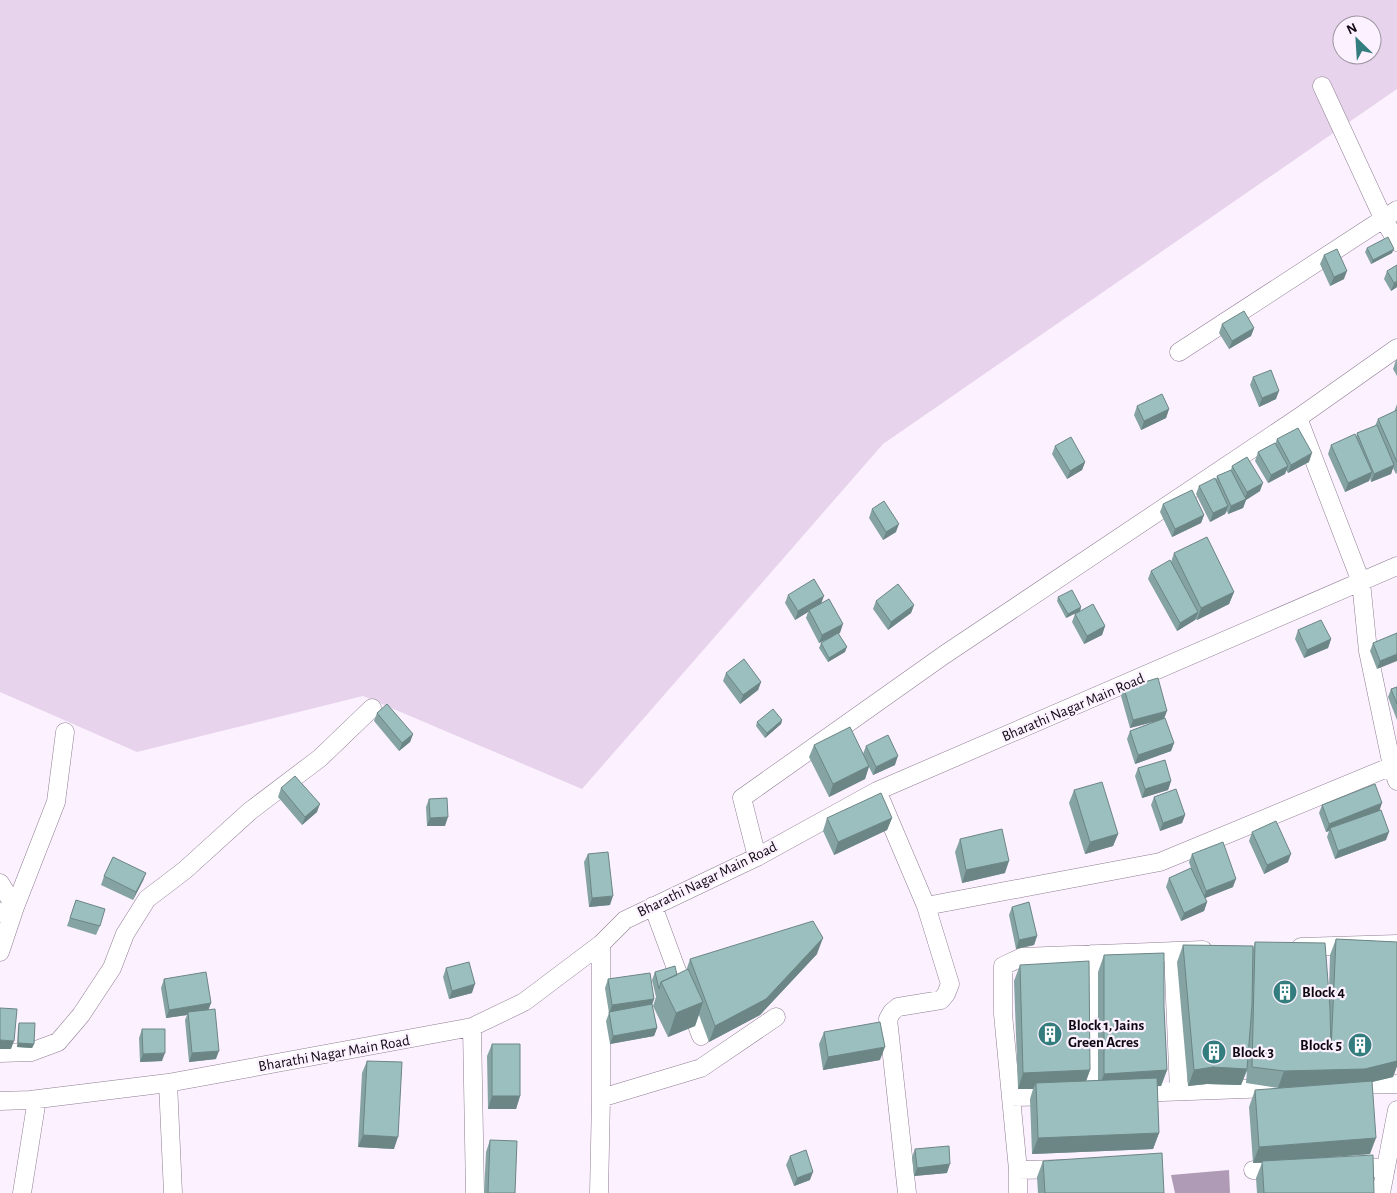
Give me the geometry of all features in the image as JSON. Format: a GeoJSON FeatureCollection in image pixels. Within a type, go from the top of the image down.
{"type":"FeatureCollection","features":[{"type":"Feature","properties":{"kind":"street"},"geometry":{"type":"LineString","coordinates":[[1322,86],[1390,214],[1397,242]]}},
{"type":"Feature","properties":{"kind":"street"},"geometry":{"type":"LineString","coordinates":[[1179,352],[1390,214]]}},
{"type":"Feature","properties":{"kind":"street"},"geometry":{"type":"LineString","coordinates":[[757,857],[742,798],[944,655],[1298,418],[1397,348]]}},
{"type":"Feature","properties":{"kind":"street"},"geometry":{"type":"LineString","coordinates":[[926,906],[1160,862],[1395,770],[1368,651],[1361,582],[1298,418]]}},
{"type":"Feature","properties":{"kind":"street","name":"Bharathi Nagar Main Road"},"geometry":{"type":"LineString","coordinates":[[0,1101],[37,1099],[168,1083],[472,1027],[524,1002],[601,944],[625,920],[757,857],[877,792],[1397,566]]}},
{"type":"Feature","properties":{"kind":"street"},"geometry":{"type":"LineString","coordinates":[[0,1054],[31,1052],[58,1042],[81,1016],[112,968],[125,934],[147,899],[185,870],[250,811],[320,758],[372,708]]}},
{"type":"Feature","properties":{"kind":"street"},"geometry":{"type":"LineString","coordinates":[[0,952],[8,910],[56,802],[65,732]]}},
{"type":"Feature","properties":{"kind":"street"},"geometry":{"type":"LineString","coordinates":[[877,792],[926,906],[950,984],[941,1000],[898,1008],[892,1012],[888,1019],[907,1193]]}},
{"type":"Feature","properties":{"kind":"street"},"geometry":{"type":"LineString","coordinates":[[0,883],[8,910]]}},
{"type":"Feature","properties":{"kind":"street"},"geometry":{"type":"LineString","coordinates":[[653,906],[701,1036]]}},
{"type":"Feature","properties":{"kind":"street"},"geometry":{"type":"LineString","coordinates":[[599,1193],[601,944]]}},
{"type":"Feature","properties":{"kind":"street"},"geometry":{"type":"LineString","coordinates":[[1285,948],[1397,944]]}},
{"type":"Feature","properties":{"kind":"street"},"geometry":{"type":"LineString","coordinates":[[1324,946],[1324,966]]}},
{"type":"Feature","properties":{"kind":"street"},"geometry":{"type":"LineString","coordinates":[[1018,1193],[1018,1170],[1003,1014],[1003,966],[1022,956],[1219,950]]}},
{"type":"Feature","properties":{"kind":"street"},"geometry":{"type":"LineString","coordinates":[[1173,951],[1179,1091]]}},
{"type":"Feature","properties":{"kind":"street"},"geometry":{"type":"LineString","coordinates":[[1092,954],[1093,1094]]}},
{"type":"Feature","properties":{"kind":"street"},"geometry":{"type":"LineString","coordinates":[[601,1098],[701,1068],[776,1017]]}},
{"type":"Feature","properties":{"kind":"street"},"geometry":{"type":"LineString","coordinates":[[472,1027],[475,1193]]}},
{"type":"Feature","properties":{"kind":"street"},"geometry":{"type":"LineString","coordinates":[[1011,1097],[1179,1091],[1246,1081],[1315,1086]]}},
{"type":"Feature","properties":{"kind":"street"},"geometry":{"type":"LineString","coordinates":[[168,1083],[174,1193]]}},
{"type":"Feature","properties":{"kind":"street"},"geometry":{"type":"LineString","coordinates":[[1333,1086],[1397,1084]]}},
{"type":"Feature","properties":{"kind":"street"},"geometry":{"type":"LineString","coordinates":[[22,1193],[37,1099]]}},
{"type":"Feature","properties":{"kind":"street"},"geometry":{"type":"LineString","coordinates":[[1381,1193],[1397,1110]]}},
{"type":"Feature","properties":{"kind":"street"},"geometry":{"type":"LineString","coordinates":[[1329,1169],[1386,1168]]}},
{"type":"Feature","properties":{"kind":"street"},"geometry":{"type":"LineString","coordinates":[[1018,1170],[1086,1169]]}},
{"type":"Feature","properties":{"kind":"street"},"geometry":{"type":"LineString","coordinates":[[1254,1170],[1301,1169]]}},
{"type":"Feature","properties":{"kind":"shaded area"},"geometry":{"type":"Polygon","coordinates":[[[0,0],[1397,0],[1397,89],[883,444],[582,789],[363,696],[137,752],[0,692],[0,0]]]}},
{"type":"Feature","properties":{"kind":"shaded area"},"geometry":{"type":"Polygon","coordinates":[[[1229,1170],[1230,1193],[1175,1193],[1171,1175],[1229,1170]]]}},
{"type":"Feature","properties":{"kind":"building"},"geometry":{"type":"Polygon","coordinates":[[[1388,237],[1394,249],[1373,260],[1367,248],[1388,237]]]}},
{"type":"Feature","properties":{"kind":"building"},"geometry":{"type":"Polygon","coordinates":[[[1337,249],[1347,271],[1334,277],[1324,255],[1337,249]]]}},
{"type":"Feature","properties":{"kind":"building"},"geometry":{"type":"Polygon","coordinates":[[[1397,265],[1397,281],[1394,283],[1387,271],[1397,265]]]}},
{"type":"Feature","properties":{"kind":"building"},"geometry":{"type":"Polygon","coordinates":[[[1244,311],[1254,328],[1232,341],[1222,324],[1244,311]]]}},
{"type":"Feature","properties":{"kind":"building"},"geometry":{"type":"Polygon","coordinates":[[[1271,370],[1279,391],[1262,398],[1253,377],[1271,370]]]}},
{"type":"Feature","properties":{"kind":"building"},"geometry":{"type":"Polygon","coordinates":[[[1162,394],[1169,409],[1144,421],[1137,406],[1162,394]]]}},
{"type":"Feature","properties":{"kind":"building"},"geometry":{"type":"Polygon","coordinates":[[[1397,410],[1397,462],[1378,419],[1397,410]]]}},
{"type":"Feature","properties":{"kind":"building"},"geometry":{"type":"Polygon","coordinates":[[[1377,425],[1394,465],[1374,474],[1357,433],[1377,425]]]}},
{"type":"Feature","properties":{"kind":"building"},"geometry":{"type":"Polygon","coordinates":[[[1298,428],[1312,453],[1291,465],[1277,439],[1298,428]]]}},
{"type":"Feature","properties":{"kind":"building"},"geometry":{"type":"Polygon","coordinates":[[[1355,434],[1372,472],[1348,483],[1331,445],[1355,434]]]}},
{"type":"Feature","properties":{"kind":"building"},"geometry":{"type":"Polygon","coordinates":[[[1071,437],[1085,462],[1070,471],[1055,446],[1071,437]]]}},
{"type":"Feature","properties":{"kind":"building"},"geometry":{"type":"Polygon","coordinates":[[[1275,443],[1288,466],[1271,475],[1258,452],[1275,443]]]}},
{"type":"Feature","properties":{"kind":"building"},"geometry":{"type":"Polygon","coordinates":[[[1247,457],[1263,483],[1247,492],[1232,466],[1247,457]]]}},
{"type":"Feature","properties":{"kind":"building"},"geometry":{"type":"Polygon","coordinates":[[[1231,470],[1246,499],[1231,506],[1217,476],[1231,470]]]}},
{"type":"Feature","properties":{"kind":"building"},"geometry":{"type":"Polygon","coordinates":[[[1215,478],[1228,506],[1213,513],[1199,486],[1215,478]]]}},
{"type":"Feature","properties":{"kind":"building"},"geometry":{"type":"Polygon","coordinates":[[[1192,490],[1204,515],[1175,529],[1163,504],[1192,490]]]}},
{"type":"Feature","properties":{"kind":"building"},"geometry":{"type":"Polygon","coordinates":[[[884,501],[899,524],[886,532],[872,509],[884,501]]]}},
{"type":"Feature","properties":{"kind":"building"},"geometry":{"type":"Polygon","coordinates":[[[1207,537],[1234,592],[1201,608],[1174,553],[1207,537]]]}},
{"type":"Feature","properties":{"kind":"building"},"geometry":{"type":"Polygon","coordinates":[[[1170,560],[1198,612],[1180,623],[1151,571],[1170,560]]]}},
{"type":"Feature","properties":{"kind":"building"},"geometry":{"type":"Polygon","coordinates":[[[814,579],[824,596],[798,611],[788,595],[814,579]]]}},
{"type":"Feature","properties":{"kind":"building"},"geometry":{"type":"Polygon","coordinates":[[[898,584],[914,605],[891,622],[876,601],[898,584]]]}},
{"type":"Feature","properties":{"kind":"building"},"geometry":{"type":"Polygon","coordinates":[[[1072,590],[1081,607],[1068,614],[1058,597],[1072,590]]]}},
{"type":"Feature","properties":{"kind":"building"},"geometry":{"type":"Polygon","coordinates":[[[829,599],[843,624],[822,635],[809,610],[829,599]]]}},
{"type":"Feature","properties":{"kind":"building"},"geometry":{"type":"Polygon","coordinates":[[[1093,604],[1105,626],[1087,636],[1075,614],[1093,604]]]}},
{"type":"Feature","properties":{"kind":"building"},"geometry":{"type":"Polygon","coordinates":[[[1321,620],[1331,639],[1307,650],[1298,630],[1321,620]]]}},
{"type":"Feature","properties":{"kind":"building"},"geometry":{"type":"Polygon","coordinates":[[[838,633],[847,647],[829,658],[821,643],[838,633]]]}},
{"type":"Feature","properties":{"kind":"building"},"geometry":{"type":"Polygon","coordinates":[[[1397,633],[1397,654],[1380,661],[1373,643],[1397,633]]]}},
{"type":"Feature","properties":{"kind":"building"},"geometry":{"type":"Polygon","coordinates":[[[744,659],[761,682],[743,695],[726,673],[744,659]]]}},
{"type":"Feature","properties":{"kind":"building"},"geometry":{"type":"Polygon","coordinates":[[[1158,678],[1167,711],[1133,720],[1124,688],[1158,678]]]}},
{"type":"Feature","properties":{"kind":"building"},"geometry":{"type":"Polygon","coordinates":[[[1397,687],[1397,704],[1391,689],[1397,687]]]}},
{"type":"Feature","properties":{"kind":"building"},"geometry":{"type":"Polygon","coordinates":[[[387,704],[413,734],[402,743],[377,713],[387,704]]]}},
{"type":"Feature","properties":{"kind":"building"},"geometry":{"type":"Polygon","coordinates":[[[773,709],[782,720],[767,733],[757,722],[773,709]]]}},
{"type":"Feature","properties":{"kind":"building"},"geometry":{"type":"Polygon","coordinates":[[[1165,718],[1174,743],[1138,755],[1130,731],[1165,718]]]}},
{"type":"Feature","properties":{"kind":"building"},"geometry":{"type":"Polygon","coordinates":[[[850,727],[869,766],[833,784],[814,745],[850,727]]]}},
{"type":"Feature","properties":{"kind":"building"},"geometry":{"type":"Polygon","coordinates":[[[888,735],[898,756],[876,767],[866,746],[888,735]]]}},
{"type":"Feature","properties":{"kind":"building"},"geometry":{"type":"Polygon","coordinates":[[[1165,760],[1171,781],[1145,789],[1138,768],[1165,760]]]}},
{"type":"Feature","properties":{"kind":"building"},"geometry":{"type":"Polygon","coordinates":[[[295,776],[320,804],[305,817],[281,788],[295,776]]]}},
{"type":"Feature","properties":{"kind":"building"},"geometry":{"type":"Polygon","coordinates":[[[1102,782],[1118,834],[1090,842],[1074,790],[1102,782]]]}},
{"type":"Feature","properties":{"kind":"building"},"geometry":{"type":"Polygon","coordinates":[[[1375,784],[1382,803],[1329,824],[1322,805],[1375,784]]]}},
{"type":"Feature","properties":{"kind":"building"},"geometry":{"type":"Polygon","coordinates":[[[1176,789],[1185,815],[1163,823],[1154,797],[1176,789]]]}},
{"type":"Feature","properties":{"kind":"building"},"geometry":{"type":"Polygon","coordinates":[[[881,793],[892,818],[838,842],[827,818],[881,793]]]}},
{"type":"Feature","properties":{"kind":"building"},"geometry":{"type":"Polygon","coordinates":[[[447,798],[448,817],[430,818],[429,799],[447,798]]]}},
{"type":"Feature","properties":{"kind":"building"},"geometry":{"type":"Polygon","coordinates":[[[1381,810],[1389,832],[1338,851],[1330,828],[1381,810]]]}},
{"type":"Feature","properties":{"kind":"building"},"geometry":{"type":"Polygon","coordinates":[[[1276,821],[1291,854],[1267,865],[1252,832],[1276,821]]]}},
{"type":"Feature","properties":{"kind":"building"},"geometry":{"type":"Polygon","coordinates":[[[1002,829],[1009,861],[966,870],[960,839],[1002,829]]]}},
{"type":"Feature","properties":{"kind":"building"},"geometry":{"type":"Polygon","coordinates":[[[1223,842],[1236,879],[1206,891],[1192,854],[1223,842]]]}},
{"type":"Feature","properties":{"kind":"building"},"geometry":{"type":"Polygon","coordinates":[[[608,852],[613,896],[592,898],[588,854],[608,852]]]}},
{"type":"Feature","properties":{"kind":"building"},"geometry":{"type":"Polygon","coordinates":[[[113,857],[146,873],[136,892],[104,876],[113,857]]]}},
{"type":"Feature","properties":{"kind":"building"},"geometry":{"type":"Polygon","coordinates":[[[1191,868],[1207,902],[1184,913],[1169,878],[1191,868]]]}},
{"type":"Feature","properties":{"kind":"building"},"geometry":{"type":"Polygon","coordinates":[[[76,900],[105,909],[100,926],[70,918],[76,900]]]}},
{"type":"Feature","properties":{"kind":"building"},"geometry":{"type":"Polygon","coordinates":[[[1029,902],[1037,936],[1019,940],[1012,907],[1029,902]]]}},
{"type":"Feature","properties":{"kind":"building"},"geometry":{"type":"Polygon","coordinates":[[[813,921],[823,938],[766,999],[715,1026],[690,959],[813,921]]]}},
{"type":"Feature","properties":{"kind":"building"},"geometry":{"type":"Polygon","coordinates":[[[1336,939],[1397,942],[1397,1061],[1365,1069],[1284,1071],[1252,1067],[1255,942],[1325,943],[1331,1051],[1336,939]]]}},
{"type":"Feature","properties":{"kind":"building","name":"Block 3"},"geometry":{"type":"Polygon","coordinates":[[[1183,945],[1253,946],[1252,1005],[1247,1069],[1213,1067],[1194,1070],[1183,945]]]}},
{"type":"Feature","properties":{"kind":"building"},"geometry":{"type":"Polygon","coordinates":[[[1164,953],[1167,1070],[1104,1074],[1104,955],[1164,953]]]}},
{"type":"Feature","properties":{"kind":"building","name":"Block 1, Jains Green Acres"},"geometry":{"type":"Polygon","coordinates":[[[1089,961],[1090,1070],[1023,1073],[1020,965],[1089,961]]]}},
{"type":"Feature","properties":{"kind":"building"},"geometry":{"type":"Polygon","coordinates":[[[469,962],[475,984],[452,991],[446,968],[469,962]]]}},
{"type":"Feature","properties":{"kind":"building"},"geometry":{"type":"Polygon","coordinates":[[[675,966],[677,975],[661,982],[659,989],[655,972],[675,966]]]}},
{"type":"Feature","properties":{"kind":"building"},"geometry":{"type":"Polygon","coordinates":[[[688,969],[703,1002],[676,1013],[661,982],[688,969]]]}},
{"type":"Feature","properties":{"kind":"building"},"geometry":{"type":"Polygon","coordinates":[[[206,972],[211,1003],[169,1010],[164,979],[206,972]]]}},
{"type":"Feature","properties":{"kind":"building"},"geometry":{"type":"Polygon","coordinates":[[[650,973],[654,999],[612,1005],[608,979],[650,973]]]}},
{"type":"Feature","properties":{"kind":"building"},"geometry":{"type":"Polygon","coordinates":[[[652,1004],[657,1028],[613,1036],[609,1012],[652,1004]]]}},
{"type":"Feature","properties":{"kind":"building"},"geometry":{"type":"Polygon","coordinates":[[[0,1008],[17,1009],[14,1041],[0,1040],[0,1008]]]}},
{"type":"Feature","properties":{"kind":"building"},"geometry":{"type":"Polygon","coordinates":[[[215,1009],[219,1051],[192,1053],[188,1012],[215,1009]]]}},
{"type":"Feature","properties":{"kind":"building"},"geometry":{"type":"Polygon","coordinates":[[[880,1022],[885,1047],[828,1057],[824,1032],[880,1022]]]}},
{"type":"Feature","properties":{"kind":"building"},"geometry":{"type":"Polygon","coordinates":[[[19,1023],[35,1023],[34,1044],[18,1043],[19,1023]]]}},
{"type":"Feature","properties":{"kind":"building"},"geometry":{"type":"Polygon","coordinates":[[[142,1029],[165,1029],[165,1053],[143,1054],[142,1029]]]}},
{"type":"Feature","properties":{"kind":"building"},"geometry":{"type":"Polygon","coordinates":[[[492,1044],[520,1044],[520,1096],[492,1096],[492,1044]]]}},
{"type":"Feature","properties":{"kind":"building"},"geometry":{"type":"Polygon","coordinates":[[[367,1061],[402,1062],[398,1137],[363,1135],[367,1061]]]}},
{"type":"Feature","properties":{"kind":"building"},"geometry":{"type":"Polygon","coordinates":[[[1157,1078],[1159,1133],[1038,1138],[1036,1083],[1157,1078]]]}},
{"type":"Feature","properties":{"kind":"building"},"geometry":{"type":"Polygon","coordinates":[[[1372,1081],[1376,1138],[1259,1147],[1255,1090],[1372,1081]]]}},
{"type":"Feature","properties":{"kind":"building"},"geometry":{"type":"Polygon","coordinates":[[[490,1140],[517,1141],[515,1193],[488,1193],[490,1140]]]}},
{"type":"Feature","properties":{"kind":"building"},"geometry":{"type":"Polygon","coordinates":[[[949,1146],[950,1164],[917,1168],[915,1149],[949,1146]]]}},
{"type":"Feature","properties":{"kind":"building"},"geometry":{"type":"Polygon","coordinates":[[[806,1150],[813,1172],[797,1178],[790,1156],[806,1150]]]}},
{"type":"Feature","properties":{"kind":"building"},"geometry":{"type":"Polygon","coordinates":[[[1162,1153],[1164,1193],[1045,1193],[1043,1161],[1162,1153]]]}},
{"type":"Feature","properties":{"kind":"building"},"geometry":{"type":"Polygon","coordinates":[[[1373,1155],[1374,1193],[1264,1193],[1262,1161],[1373,1155]]]}},
{"type":"Feature","properties":{"kind":"place","name":"Block 4"},"geometry":{"type":"Point","coordinates":[1285,992]}},
{"type":"Feature","properties":{"kind":"place","name":"Block 1, Jains Green Acres"},"geometry":{"type":"Point","coordinates":[1050,1034]}},
{"type":"Feature","properties":{"kind":"place","name":"Block 5"},"geometry":{"type":"Point","coordinates":[1360,1045]}},
{"type":"Feature","properties":{"kind":"place","name":"Block 3"},"geometry":{"type":"Point","coordinates":[1214,1052]}}]}
